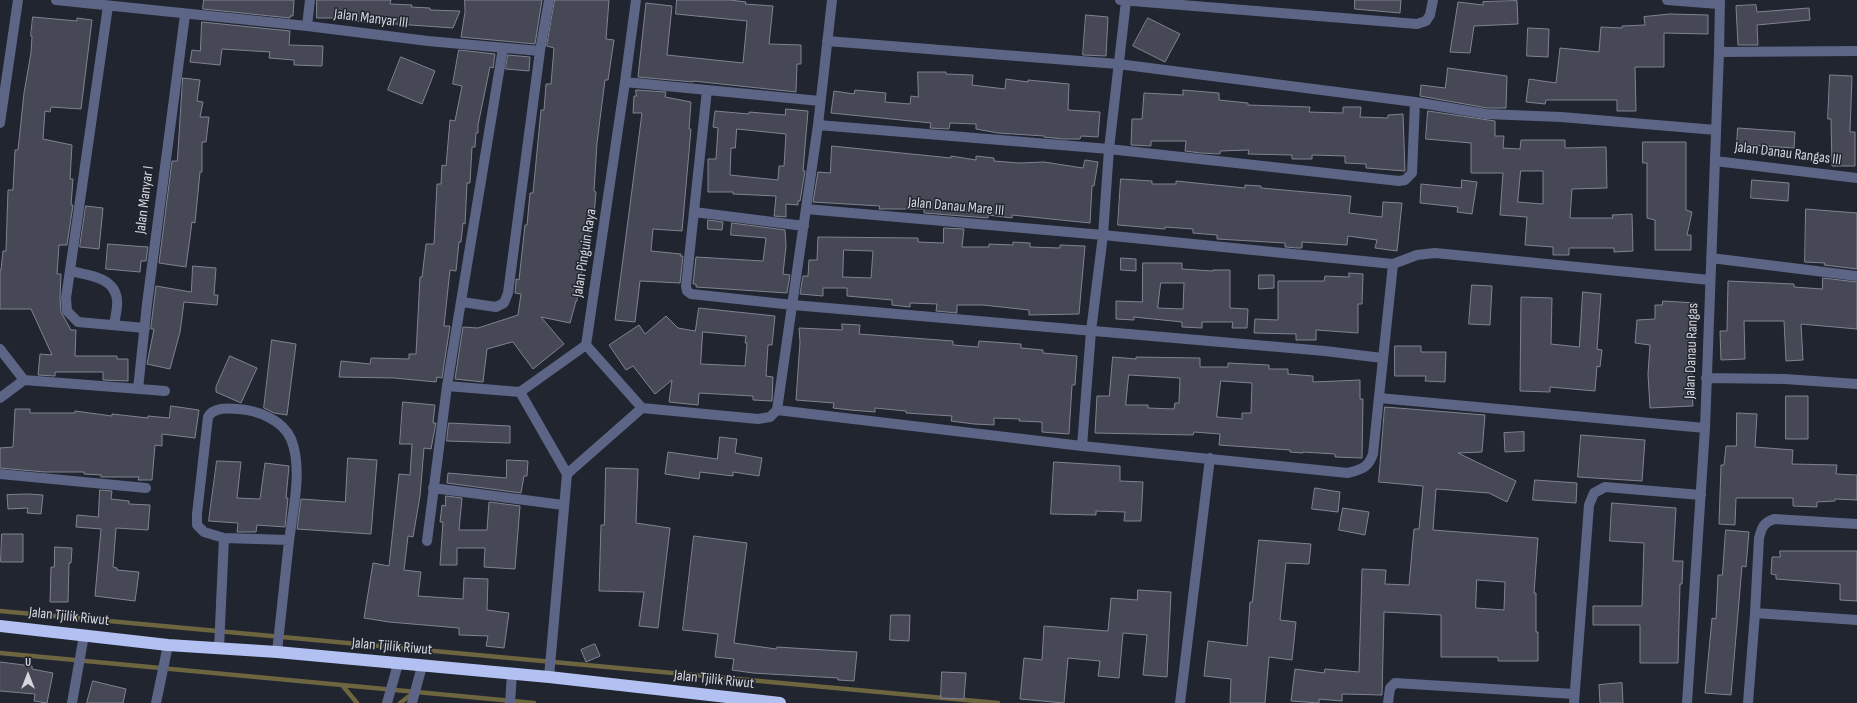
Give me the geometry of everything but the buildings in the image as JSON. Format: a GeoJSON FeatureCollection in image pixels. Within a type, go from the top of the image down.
{"type":"FeatureCollection","features":[{"type":"Feature","properties":{"kind":"highway","name":"Jalan Tjilik Riwut"},"geometry":{"type":"LineString","coordinates":[[0,626],[168,645],[277,652],[549,677],[717,700],[780,703]]}},
{"type":"Feature","properties":{"kind":"street"},"geometry":{"type":"LineString","coordinates":[[0,123],[18,0]]}},
{"type":"Feature","properties":{"kind":"street","name":"Jalan Manyar III"},"geometry":{"type":"LineString","coordinates":[[56,0],[184,15],[307,26],[428,41],[540,51]]}},
{"type":"Feature","properties":{"kind":"street"},"geometry":{"type":"LineString","coordinates":[[307,26],[310,0]]}},
{"type":"Feature","properties":{"kind":"street"},"geometry":{"type":"LineString","coordinates":[[462,302],[496,307],[504,303],[508,293],[540,51],[549,0]]}},
{"type":"Feature","properties":{"kind":"street","name":"Jalan Pinguin Raya"},"geometry":{"type":"LineString","coordinates":[[586,345],[636,0]]}},
{"type":"Feature","properties":{"kind":"street"},"geometry":{"type":"LineString","coordinates":[[447,386],[520,392],[586,345],[642,408],[758,419],[770,417],[777,410],[818,125],[832,0]]}},
{"type":"Feature","properties":{"kind":"street"},"geometry":{"type":"LineString","coordinates":[[1082,446],[1092,331],[1103,236],[1109,149],[1123,0],[1417,24],[1426,21],[1430,15],[1432,0]]}},
{"type":"Feature","properties":{"kind":"street"},"geometry":{"type":"LineString","coordinates":[[1667,0],[1720,2]]}},
{"type":"Feature","properties":{"kind":"street","name":"Jalan Danau Rangas"},"geometry":{"type":"LineString","coordinates":[[1687,703],[1705,428],[1720,2]]}},
{"type":"Feature","properties":{"kind":"street"},"geometry":{"type":"LineString","coordinates":[[108,6],[66,298],[67,311],[71,317],[78,322],[144,328]]}},
{"type":"Feature","properties":{"kind":"street","name":"Jalan Manyar I"},"geometry":{"type":"LineString","coordinates":[[138,390],[144,328],[184,15]]}},
{"type":"Feature","properties":{"kind":"street"},"geometry":{"type":"LineString","coordinates":[[828,41],[1118,64],[1415,102],[1486,114],[1568,118],[1716,130]]}},
{"type":"Feature","properties":{"kind":"street"},"geometry":{"type":"LineString","coordinates":[[427,542],[447,386],[503,48]]}},
{"type":"Feature","properties":{"kind":"street"},"geometry":{"type":"LineString","coordinates":[[1719,52],[1857,51]]}},
{"type":"Feature","properties":{"kind":"street"},"geometry":{"type":"LineString","coordinates":[[625,82],[820,101]]}},
{"type":"Feature","properties":{"kind":"street"},"geometry":{"type":"LineString","coordinates":[[707,90],[686,286],[687,291],[691,294],[793,305],[1325,351],[1382,358]]}},
{"type":"Feature","properties":{"kind":"street"},"geometry":{"type":"LineString","coordinates":[[818,125],[1109,149],[1399,181],[1405,180],[1412,173],[1415,102]]}},
{"type":"Feature","properties":{"kind":"street","name":"Jalan Danau Rangas III"},"geometry":{"type":"LineString","coordinates":[[1715,161],[1857,178]]}},
{"type":"Feature","properties":{"kind":"street","name":"Jalan Danau Mare III"},"geometry":{"type":"LineString","coordinates":[[806,209],[1393,264]]}},
{"type":"Feature","properties":{"kind":"street"},"geometry":{"type":"LineString","coordinates":[[694,212],[804,226]]}},
{"type":"Feature","properties":{"kind":"street"},"geometry":{"type":"LineString","coordinates":[[777,410],[1082,446],[1348,473],[1366,467],[1370,463],[1373,454],[1393,264],[1417,255],[1435,253],[1710,280]]}},
{"type":"Feature","properties":{"kind":"street"},"geometry":{"type":"LineString","coordinates":[[1711,258],[1857,276]]}},
{"type":"Feature","properties":{"kind":"street"},"geometry":{"type":"LineString","coordinates":[[70,271],[100,278],[109,283],[114,290],[117,300],[114,325]]}},
{"type":"Feature","properties":{"kind":"street"},"geometry":{"type":"LineString","coordinates":[[0,349],[24,380]]}},
{"type":"Feature","properties":{"kind":"street"},"geometry":{"type":"LineString","coordinates":[[1706,378],[1785,379],[1857,384]]}},
{"type":"Feature","properties":{"kind":"street"},"geometry":{"type":"LineString","coordinates":[[0,398],[24,380],[165,391]]}},
{"type":"Feature","properties":{"kind":"street"},"geometry":{"type":"LineString","coordinates":[[520,392],[567,474],[563,505],[549,677]]}},
{"type":"Feature","properties":{"kind":"street"},"geometry":{"type":"LineString","coordinates":[[1379,398],[1705,428]]}},
{"type":"Feature","properties":{"kind":"street"},"geometry":{"type":"LineString","coordinates":[[567,474],[642,408]]}},
{"type":"Feature","properties":{"kind":"street"},"geometry":{"type":"LineString","coordinates":[[277,652],[297,471],[296,452],[290,437],[280,424],[265,415],[238,409],[215,410],[211,412],[208,417],[197,525],[204,532],[224,538],[289,540]]}},
{"type":"Feature","properties":{"kind":"street"},"geometry":{"type":"LineString","coordinates":[[1180,703],[1210,458]]}},
{"type":"Feature","properties":{"kind":"street"},"geometry":{"type":"LineString","coordinates":[[0,474],[146,488]]}},
{"type":"Feature","properties":{"kind":"street"},"geometry":{"type":"LineString","coordinates":[[1388,703],[1390,688],[1395,683],[1574,699],[1590,506],[1594,493],[1605,487],[1701,495]]}},
{"type":"Feature","properties":{"kind":"street"},"geometry":{"type":"LineString","coordinates":[[433,488],[563,505]]}},
{"type":"Feature","properties":{"kind":"street"},"geometry":{"type":"LineString","coordinates":[[1748,703],[1759,538],[1762,526],[1766,522],[1774,519],[1857,524]]}},
{"type":"Feature","properties":{"kind":"street"},"geometry":{"type":"LineString","coordinates":[[219,648],[224,538]]}},
{"type":"Feature","properties":{"kind":"street"},"geometry":{"type":"LineString","coordinates":[[1755,613],[1857,620]]}},
{"type":"Feature","properties":{"kind":"street"},"geometry":{"type":"LineString","coordinates":[[72,703],[84,635]]}},
{"type":"Feature","properties":{"kind":"street"},"geometry":{"type":"LineString","coordinates":[[156,703],[168,645]]}},
{"type":"Feature","properties":{"kind":"street"},"geometry":{"type":"LineString","coordinates":[[387,703],[398,664]]}},
{"type":"Feature","properties":{"kind":"street"},"geometry":{"type":"LineString","coordinates":[[412,703],[422,666]]}},
{"type":"Feature","properties":{"kind":"street"},"geometry":{"type":"LineString","coordinates":[[510,703],[512,674]]}},
{"type":"Feature","properties":{"kind":"waterway"},"geometry":{"type":"LineString","coordinates":[[0,611],[998,703]]}},
{"type":"Feature","properties":{"kind":"waterway"},"geometry":{"type":"LineString","coordinates":[[0,653],[534,703]]}},
{"type":"Feature","properties":{"kind":"waterway"},"geometry":{"type":"LineString","coordinates":[[342,685],[357,703]]}},
{"type":"Feature","properties":{"kind":"waterway"},"geometry":{"type":"LineString","coordinates":[[400,703],[412,694]]}}]}
